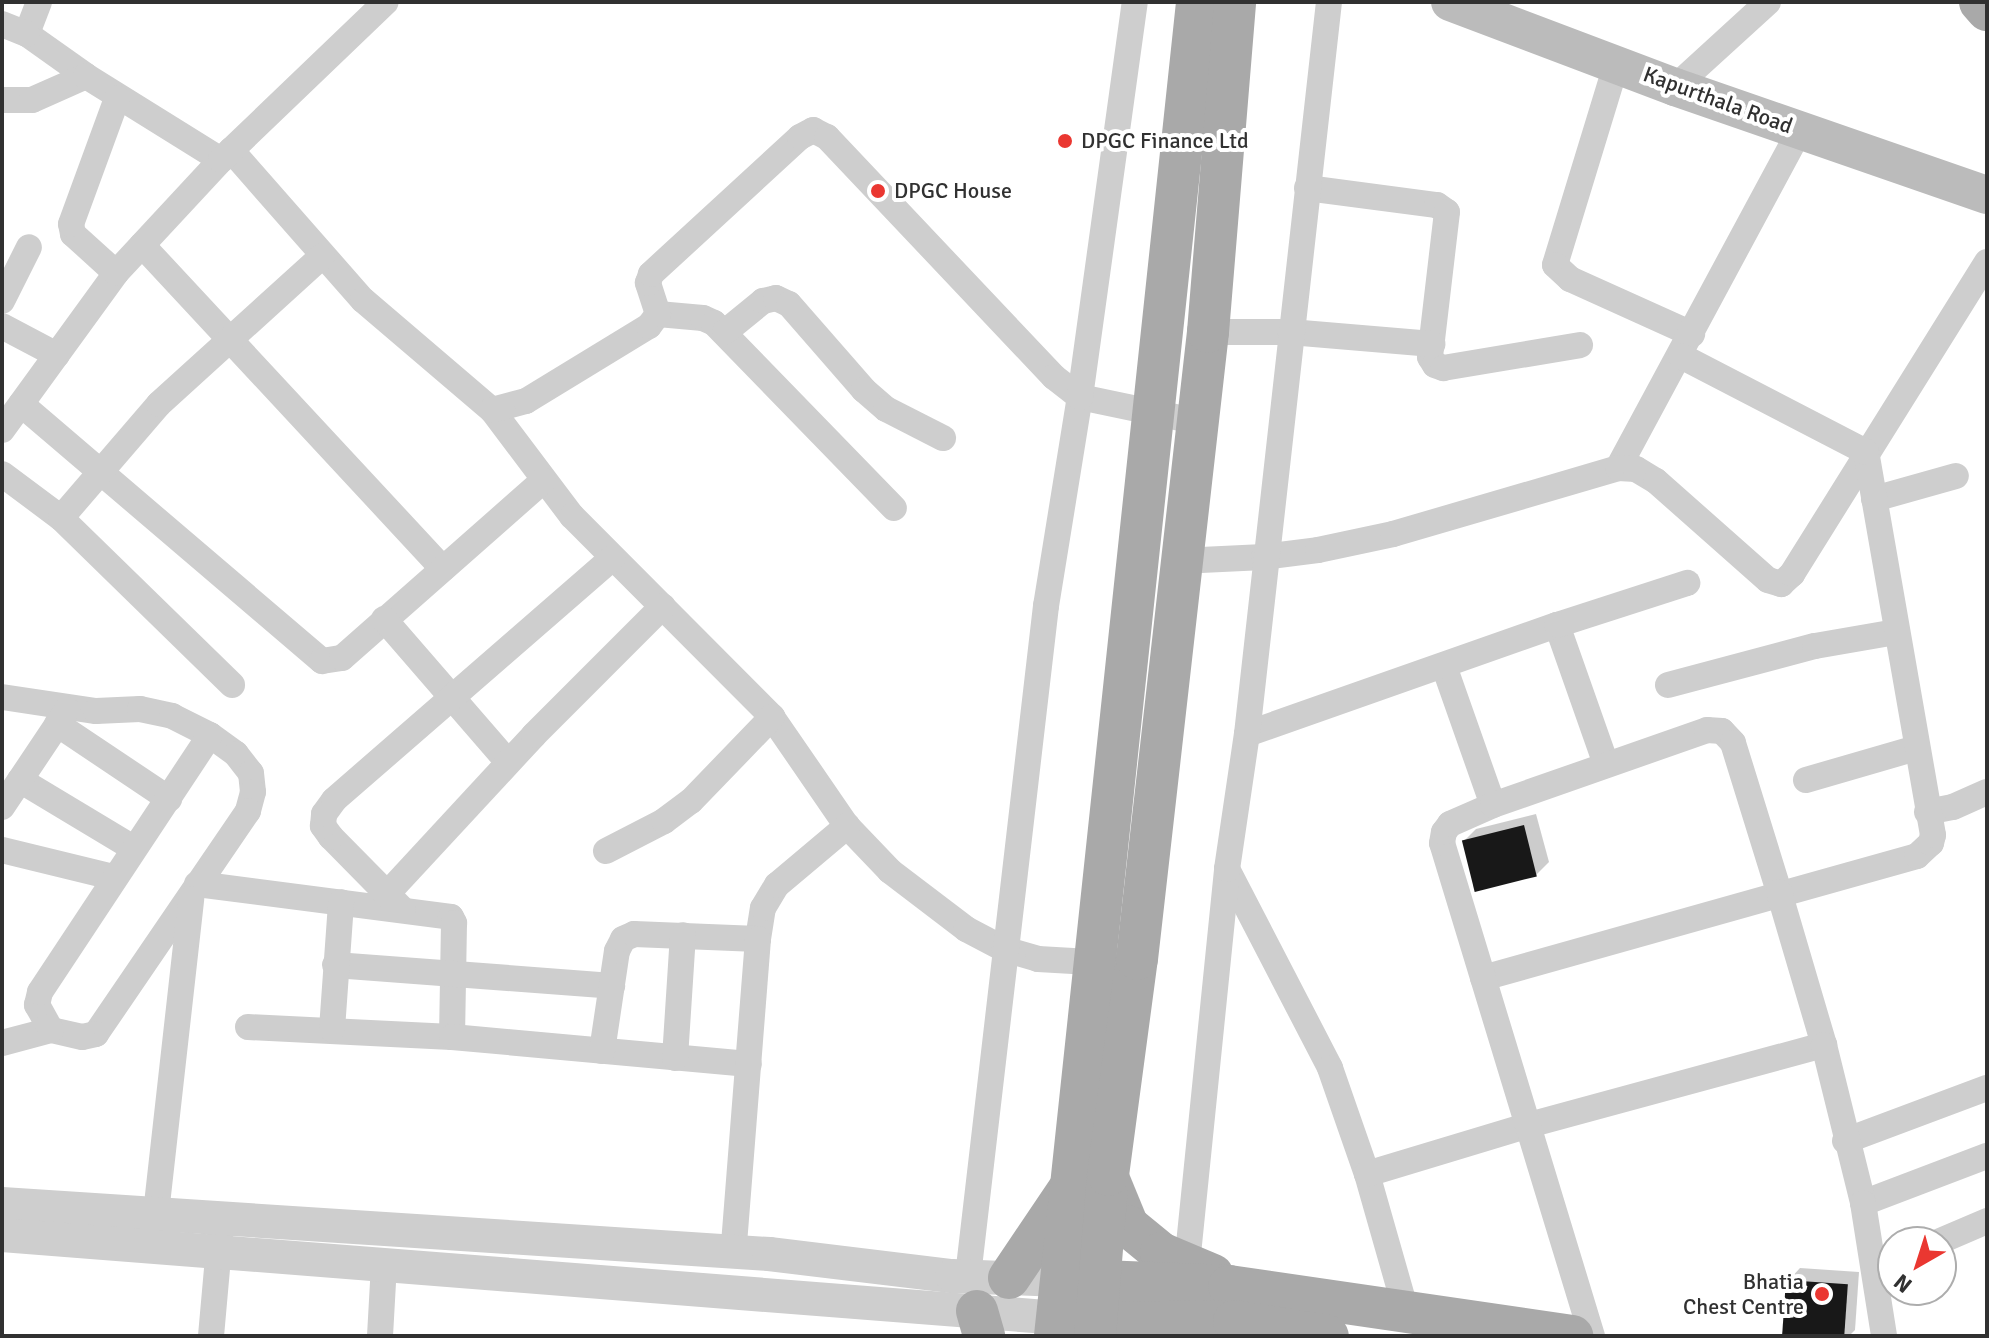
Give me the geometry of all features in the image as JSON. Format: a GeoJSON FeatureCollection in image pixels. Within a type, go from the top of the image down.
{"type":"FeatureCollection","features":[{"type":"Feature","properties":{"kind":"main road"},"geometry":{"type":"LineString","coordinates":[[1009,1278],[1090,1179],[1137,959],[1180,561],[1176,417],[1197,2]]}},
{"type":"Feature","properties":{"kind":"main road"},"geometry":{"type":"LineString","coordinates":[[1235,2],[1208,332],[1176,417],[1093,965],[1090,1179],[1078,1312],[1238,1304],[1406,1311],[1572,1336]]}},
{"type":"Feature","properties":{"kind":"main road","name":"Kapurthala Road"},"geometry":{"type":"LineString","coordinates":[[1450,2],[1617,62],[1675,87],[1987,195]]}},
{"type":"Feature","properties":{"kind":"main road"},"geometry":{"type":"LineString","coordinates":[[1980,2],[1987,10]]}},
{"type":"Feature","properties":{"kind":"main road"},"geometry":{"type":"LineString","coordinates":[[1090,1179],[1128,1226],[1161,1253],[1187,1264],[1238,1304],[1328,1336]]}},
{"type":"Feature","properties":{"kind":"main road"},"geometry":{"type":"LineString","coordinates":[[1173,1336],[1238,1304]]}},
{"type":"Feature","properties":{"kind":"street"},"geometry":{"type":"LineString","coordinates":[[27,34],[39,2]]}},
{"type":"Feature","properties":{"kind":"street"},"geometry":{"type":"LineString","coordinates":[[2,430],[116,273],[226,155],[386,2]]}},
{"type":"Feature","properties":{"kind":"street"},"geometry":{"type":"LineString","coordinates":[[976,1308],[1004,949],[1046,606],[1080,397],[1135,2]]}},
{"type":"Feature","properties":{"kind":"street"},"geometry":{"type":"LineString","coordinates":[[1187,1264],[1227,869],[1247,734],[1264,557],[1329,2]]}},
{"type":"Feature","properties":{"kind":"street"},"geometry":{"type":"LineString","coordinates":[[1675,87],[1768,2]]}},
{"type":"Feature","properties":{"kind":"street"},"geometry":{"type":"LineString","coordinates":[[2,24],[27,34],[117,98],[226,155],[408,341],[492,410],[543,481],[612,558],[772,717],[847,826],[903,880],[966,929],[1004,949],[1038,959],[1093,965],[1137,959]]}},
{"type":"Feature","properties":{"kind":"street"},"geometry":{"type":"LineString","coordinates":[[1483,978],[1779,892],[1917,856],[1931,843],[1866,452],[1570,279],[1555,265],[1617,62]]}},
{"type":"Feature","properties":{"kind":"street"},"geometry":{"type":"LineString","coordinates":[[2,100],[32,100],[86,76]]}},
{"type":"Feature","properties":{"kind":"street"},"geometry":{"type":"LineString","coordinates":[[116,273],[73,234],[71,224],[117,98]]}},
{"type":"Feature","properties":{"kind":"street"},"geometry":{"type":"LineString","coordinates":[[658,314],[648,283],[651,274],[800,137],[813,130],[827,137],[1054,377],[1080,397],[1176,417]]}},
{"type":"Feature","properties":{"kind":"street"},"geometry":{"type":"LineString","coordinates":[[1618,468],[1687,345],[1800,130]]}},
{"type":"Feature","properties":{"kind":"street"},"geometry":{"type":"LineString","coordinates":[[1307,188],[1444,208],[1448,220],[1430,357],[1443,368],[1580,345]]}},
{"type":"Feature","properties":{"kind":"street"},"geometry":{"type":"LineString","coordinates":[[142,245],[443,569]]}},
{"type":"Feature","properties":{"kind":"street"},"geometry":{"type":"LineString","coordinates":[[2,301],[29,247]]}},
{"type":"Feature","properties":{"kind":"street"},"geometry":{"type":"LineString","coordinates":[[61,518],[159,404],[229,337],[322,256]]}},
{"type":"Feature","properties":{"kind":"street"},"geometry":{"type":"LineString","coordinates":[[1180,561],[1264,557],[1393,534],[1618,468],[1636,469],[1656,481],[1768,580],[1781,584],[1792,574],[1987,262]]}},
{"type":"Feature","properties":{"kind":"street"},"geometry":{"type":"LineString","coordinates":[[725,332],[763,301],[776,298],[789,304],[864,390],[886,409],[943,438]]}},
{"type":"Feature","properties":{"kind":"street"},"geometry":{"type":"LineString","coordinates":[[492,410],[526,401],[567,379],[649,326],[658,314]]}},
{"type":"Feature","properties":{"kind":"street"},"geometry":{"type":"LineString","coordinates":[[658,314],[703,318],[725,332],[894,508]]}},
{"type":"Feature","properties":{"kind":"street"},"geometry":{"type":"LineString","coordinates":[[2,326],[57,355]]}},
{"type":"Feature","properties":{"kind":"street"},"geometry":{"type":"LineString","coordinates":[[1208,332],[1290,332],[1432,344]]}},
{"type":"Feature","properties":{"kind":"street"},"geometry":{"type":"LineString","coordinates":[[21,404],[322,661],[342,658],[543,481]]}},
{"type":"Feature","properties":{"kind":"street"},"geometry":{"type":"LineString","coordinates":[[2,474],[61,518],[232,685]]}},
{"type":"Feature","properties":{"kind":"street"},"geometry":{"type":"LineString","coordinates":[[1874,499],[1956,476]]}},
{"type":"Feature","properties":{"kind":"street"},"geometry":{"type":"LineString","coordinates":[[394,903],[331,837],[323,826],[324,814],[334,800],[612,558]]}},
{"type":"Feature","properties":{"kind":"street"},"geometry":{"type":"LineString","coordinates":[[1247,734],[1557,625],[1687,583]]}},
{"type":"Feature","properties":{"kind":"street"},"geometry":{"type":"LineString","coordinates":[[394,903],[508,762],[663,606]]}},
{"type":"Feature","properties":{"kind":"street"},"geometry":{"type":"LineString","coordinates":[[384,619],[508,762]]}},
{"type":"Feature","properties":{"kind":"street"},"geometry":{"type":"LineString","coordinates":[[1557,625],[1606,764]]}},
{"type":"Feature","properties":{"kind":"street"},"geometry":{"type":"LineString","coordinates":[[1668,685],[1815,646],[1896,632]]}},
{"type":"Feature","properties":{"kind":"street"},"geometry":{"type":"LineString","coordinates":[[1444,666],[1493,805]]}},
{"type":"Feature","properties":{"kind":"street"},"geometry":{"type":"LineString","coordinates":[[2,697],[64,715],[169,799]]}},
{"type":"Feature","properties":{"kind":"street"},"geometry":{"type":"LineString","coordinates":[[2,807],[64,715],[96,711],[140,709],[172,716],[210,735],[236,754],[251,773],[253,792],[248,811],[96,1034],[82,1037],[51,1030],[2,1043]]}},
{"type":"Feature","properties":{"kind":"street"},"geometry":{"type":"LineString","coordinates":[[606,851],[664,821],[691,801],[772,717]]}},
{"type":"Feature","properties":{"kind":"street"},"geometry":{"type":"LineString","coordinates":[[1592,1336],[1442,843],[1444,832],[1450,824],[1493,805],[1707,730],[1722,731],[1733,743],[1824,1045],[1845,1141],[1877,1245]]}},
{"type":"Feature","properties":{"kind":"street"},"geometry":{"type":"LineString","coordinates":[[51,1030],[36,999],[113,877],[210,735]]}},
{"type":"Feature","properties":{"kind":"street"},"geometry":{"type":"LineString","coordinates":[[1806,780],[1916,748]]}},
{"type":"Feature","properties":{"kind":"street"},"geometry":{"type":"LineString","coordinates":[[20,780],[133,848]]}},
{"type":"Feature","properties":{"kind":"street"},"geometry":{"type":"LineString","coordinates":[[1927,812],[1953,807],[1987,792]]}},
{"type":"Feature","properties":{"kind":"street"},"geometry":{"type":"LineString","coordinates":[[733,1254],[763,908],[777,885],[847,826]]}},
{"type":"Feature","properties":{"kind":"street"},"geometry":{"type":"LineString","coordinates":[[2,850],[113,877]]}},
{"type":"Feature","properties":{"kind":"street"},"geometry":{"type":"LineString","coordinates":[[1227,869],[1330,1068],[1367,1174],[1406,1311]]}},
{"type":"Feature","properties":{"kind":"street"},"geometry":{"type":"LineString","coordinates":[[194,888],[341,902],[394,903],[451,917],[454,923],[452,1037]]}},
{"type":"Feature","properties":{"kind":"street"},"geometry":{"type":"LineString","coordinates":[[156,1213],[194,888]]}},
{"type":"Feature","properties":{"kind":"street"},"geometry":{"type":"LineString","coordinates":[[332,1029],[341,902]]}},
{"type":"Feature","properties":{"kind":"street"},"geometry":{"type":"LineString","coordinates":[[602,1051],[617,951],[623,939],[634,934],[758,939]]}},
{"type":"Feature","properties":{"kind":"street"},"geometry":{"type":"LineString","coordinates":[[675,1058],[683,935]]}},
{"type":"Feature","properties":{"kind":"street"},"geometry":{"type":"LineString","coordinates":[[335,965],[612,986]]}},
{"type":"Feature","properties":{"kind":"street"},"geometry":{"type":"LineString","coordinates":[[248,1027],[452,1037],[749,1064]]}},
{"type":"Feature","properties":{"kind":"street"},"geometry":{"type":"LineString","coordinates":[[1367,1174],[1529,1125],[1824,1045]]}},
{"type":"Feature","properties":{"kind":"street"},"geometry":{"type":"LineString","coordinates":[[1845,1141],[1987,1088]]}},
{"type":"Feature","properties":{"kind":"street"},"geometry":{"type":"LineString","coordinates":[[1863,1203],[1987,1156]]}},
{"type":"Feature","properties":{"kind":"street"},"geometry":{"type":"LineString","coordinates":[[2,1204],[156,1213],[220,1234],[384,1264],[976,1308],[1078,1312]]}},
{"type":"Feature","properties":{"kind":"street"},"geometry":{"type":"LineString","coordinates":[[1957,1234],[1987,1221]]}},
{"type":"Feature","properties":{"kind":"street"},"geometry":{"type":"LineString","coordinates":[[2,1235],[220,1234],[769,1254],[976,1308]]}},
{"type":"Feature","properties":{"kind":"street"},"geometry":{"type":"LineString","coordinates":[[211,1336],[220,1234]]}},
{"type":"Feature","properties":{"kind":"street"},"geometry":{"type":"LineString","coordinates":[[380,1336],[384,1264]]}},
{"type":"Feature","properties":{"kind":"street"},"geometry":{"type":"LineString","coordinates":[[976,1308],[1009,1278],[1078,1312]]}},
{"type":"Feature","properties":{"kind":"street"},"geometry":{"type":"LineString","coordinates":[[1884,1306],[1884,1336]]}},
{"type":"Feature","properties":{"kind":"building"},"geometry":{"type":"Polygon","coordinates":[[[1524,825],[1537,876],[1475,892],[1462,840],[1524,825]]]}},
{"type":"Feature","properties":{"kind":"building"},"geometry":{"type":"Polygon","coordinates":[[[1786,1280],[1848,1284],[1844,1336],[1782,1336],[1786,1280]]]}},
{"type":"Feature","properties":{"kind":"place","name":"DPGC Finance Ltd"},"geometry":{"type":"Point","coordinates":[1065,141]}},
{"type":"Feature","properties":{"kind":"place","name":"DPGC House"},"geometry":{"type":"Point","coordinates":[878,191]}},
{"type":"Feature","properties":{"kind":"place","name":"Bhatia Chest Centre"},"geometry":{"type":"Point","coordinates":[1822,1294]}}]}
